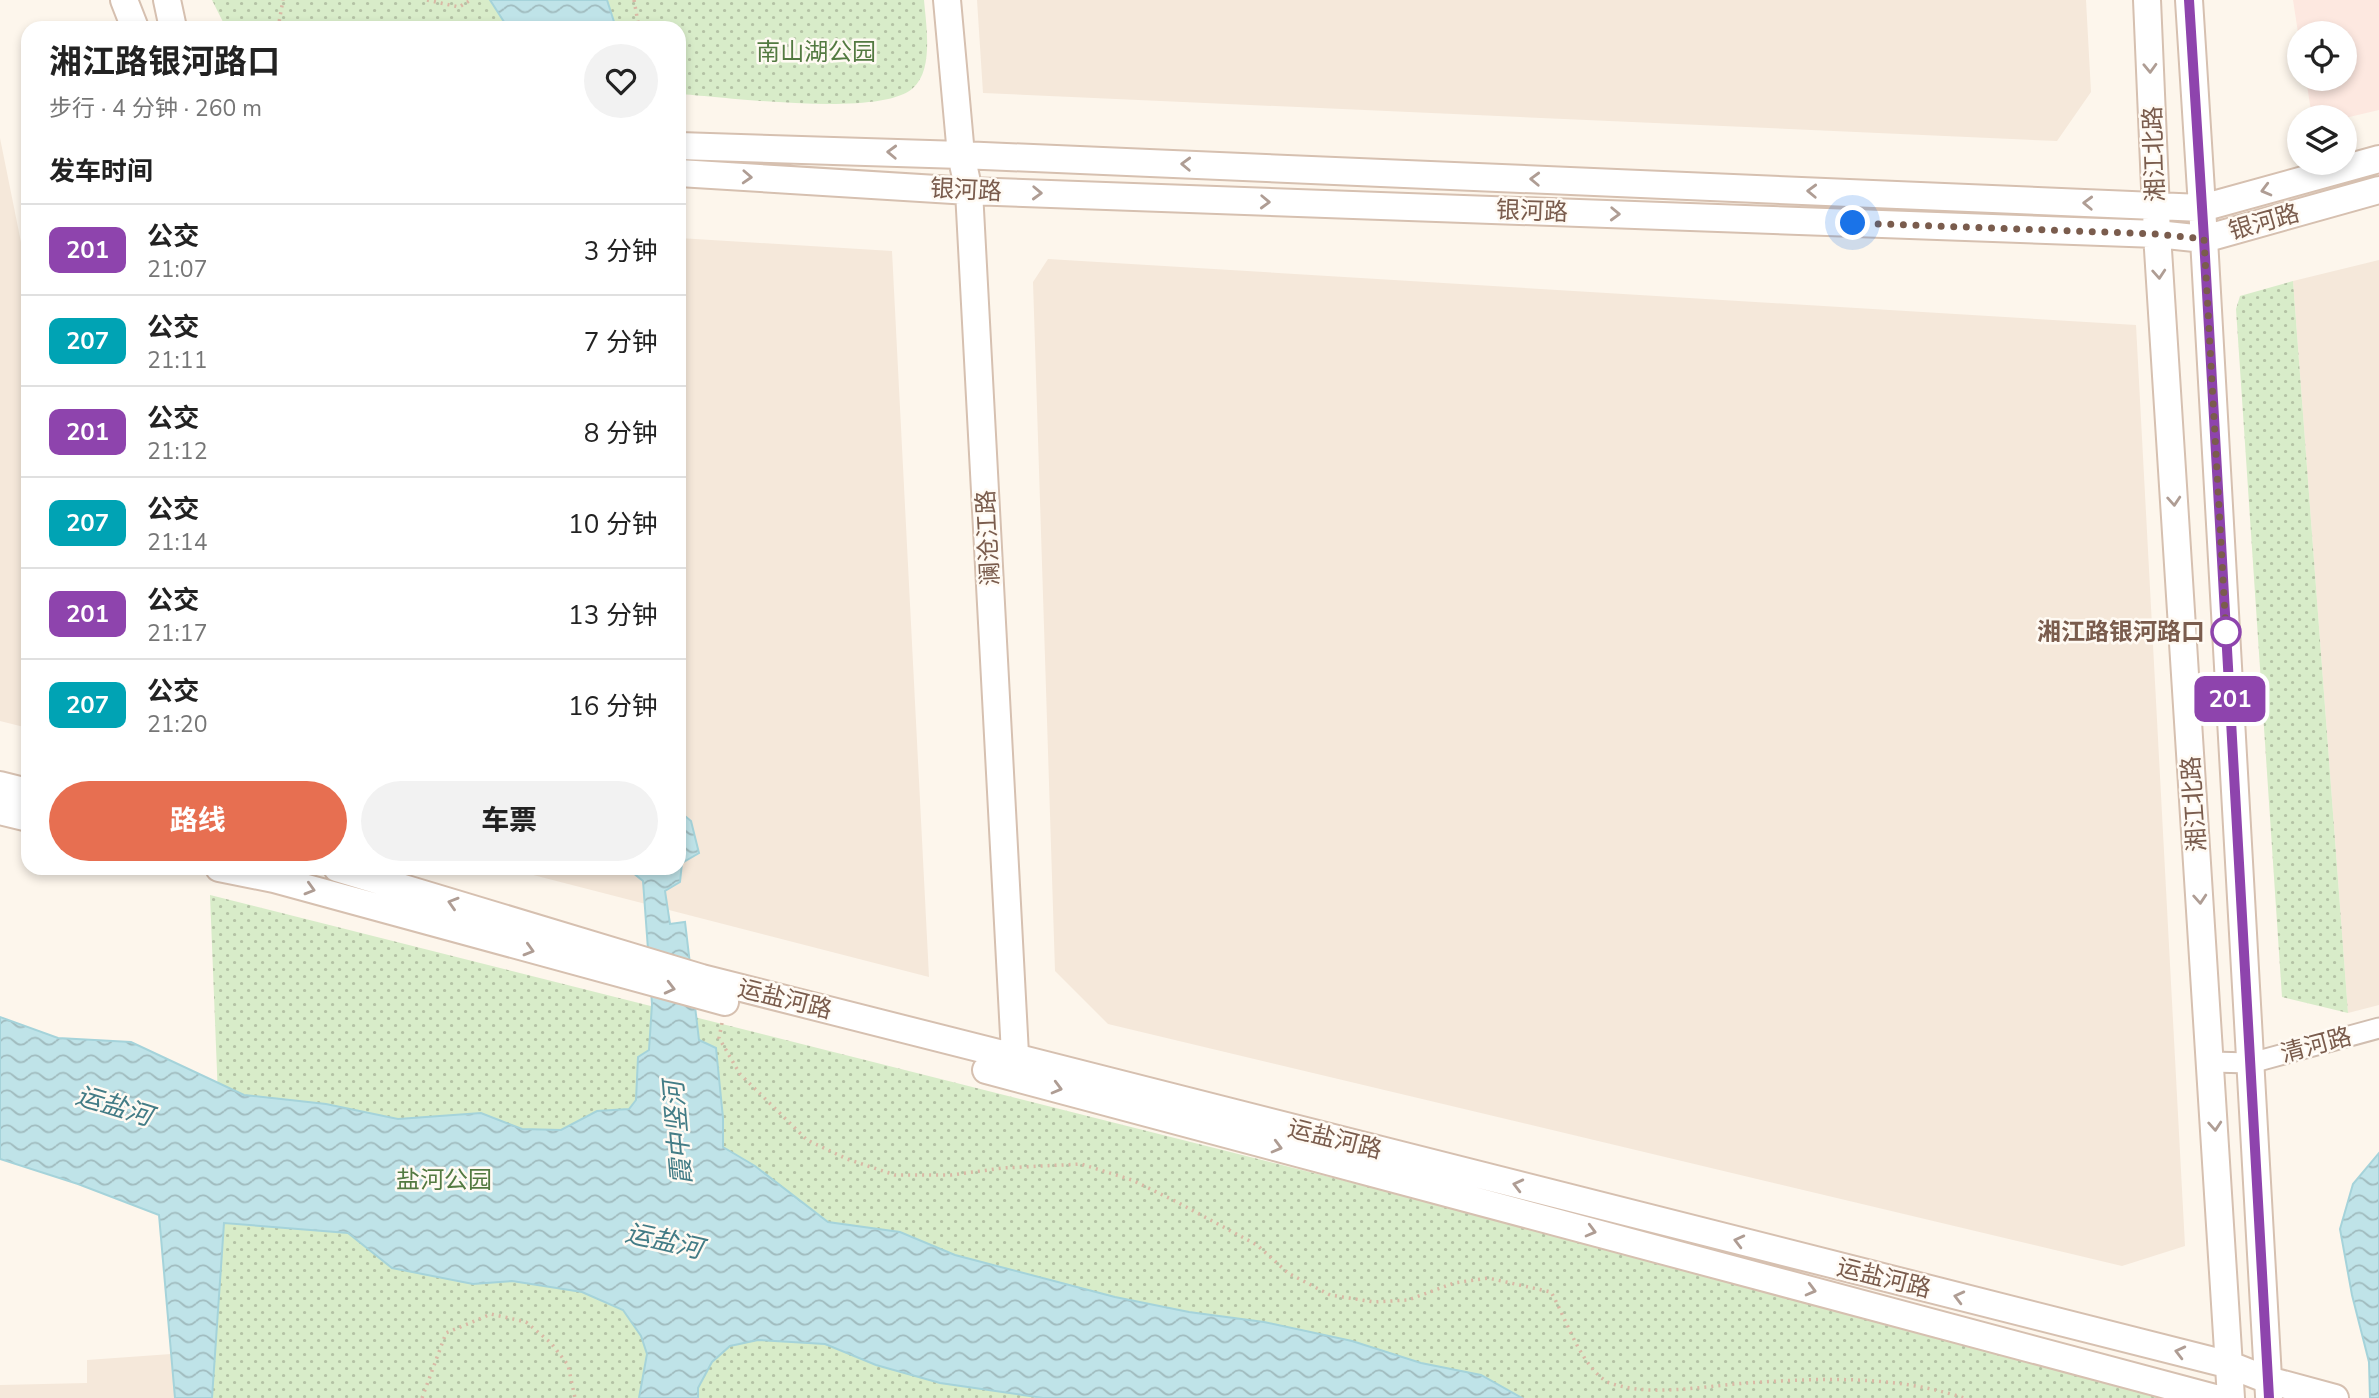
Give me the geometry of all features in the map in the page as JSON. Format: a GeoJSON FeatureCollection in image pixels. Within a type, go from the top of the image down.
{"type":"FeatureCollection","features":[{"type":"Feature","properties":{"kind":"main road"},"geometry":{"type":"LineString","coordinates":[[124,0],[132,21]]}},
{"type":"Feature","properties":{"kind":"main road"},"geometry":{"type":"LineString","coordinates":[[167,0],[172,21]]}},
{"type":"Feature","properties":{"kind":"main road","name":"澜沧江路"},"geometry":{"type":"LineString","coordinates":[[947,0],[961,155],[969,191],[1016,1068]]}},
{"type":"Feature","properties":{"kind":"main road","name":"湘江北路"},"geometry":{"type":"LineString","coordinates":[[2147,0],[2157,234],[2231,1398]]}},
{"type":"Feature","properties":{"kind":"main road","name":"湘江北路"},"geometry":{"type":"LineString","coordinates":[[2189,0],[2268,1389]]}},
{"type":"Feature","properties":{"kind":"main road","name":"银河路"},"geometry":{"type":"LineString","coordinates":[[686,146],[961,155],[2202,208],[2379,159]]}},
{"type":"Feature","properties":{"kind":"main road","name":"银河路"},"geometry":{"type":"LineString","coordinates":[[686,173],[969,191],[2157,234],[2204,239],[2379,190]]}},
{"type":"Feature","properties":{"kind":"main road"},"geometry":{"type":"LineString","coordinates":[[0,785],[21,790]]}},
{"type":"Feature","properties":{"kind":"main road"},"geometry":{"type":"LineString","coordinates":[[0,811],[21,816]]}},
{"type":"Feature","properties":{"kind":"main road","name":"运盐河路"},"geometry":{"type":"LineString","coordinates":[[276,875],[634,968]]}},
{"type":"Feature","properties":{"kind":"main road","name":"运盐河路"},"geometry":{"type":"LineString","coordinates":[[358,875],[712,993],[2230,1365],[2268,1389],[2335,1398]]}},
{"type":"Feature","properties":{"kind":"main road","name":"运盐河路"},"geometry":{"type":"LineString","coordinates":[[1016,1068],[2215,1398]]}},
{"type":"Feature","properties":{"kind":"street","name":"清河路"},"geometry":{"type":"LineString","coordinates":[[2211,1062],[2250,1063],[2379,1028]]}},
{"type":"Feature","properties":{"kind":"path"},"geometry":{"type":"LineString","coordinates":[[279,21],[283,0]]}},
{"type":"Feature","properties":{"kind":"path"},"geometry":{"type":"LineString","coordinates":[[428,0],[459,7],[471,0]]}},
{"type":"Feature","properties":{"kind":"path"},"geometry":{"type":"LineString","coordinates":[[634,0],[638,21]]}},
{"type":"Feature","properties":{"kind":"path"},"geometry":{"type":"LineString","coordinates":[[712,993],[719,1038],[740,1074],[807,1140],[847,1159],[883,1171],[895,1174],[951,1175],[1003,1168],[1081,1164],[1132,1180],[1175,1201],[1257,1245],[1288,1273],[1330,1295],[1374,1301],[1408,1300],[1454,1283],[1488,1278],[1551,1292],[1585,1359],[1606,1381],[1639,1396],[1746,1383],[1832,1379],[1892,1382],[1964,1398]]}},
{"type":"Feature","properties":{"kind":"path"},"geometry":{"type":"LineString","coordinates":[[422,1398],[446,1333],[491,1314],[526,1322],[551,1343],[568,1365],[576,1398]]}},
{"type":"Feature","properties":{"kind":"shaded area"},"geometry":{"type":"Polygon","coordinates":[[[977,0],[2086,0],[2091,92],[2057,141],[983,93],[977,0]]]}},
{"type":"Feature","properties":{"kind":"shaded area"},"geometry":{"type":"Polygon","coordinates":[[[2293,0],[2379,0],[2379,110],[2357,115],[2357,105],[2310,105],[2308,91],[2357,91],[2357,21],[2296,21],[2293,0]]]}},
{"type":"Feature","properties":{"kind":"shaded area"},"geometry":{"type":"Polygon","coordinates":[[[0,138],[21,242],[21,726],[0,721],[0,138]]]}},
{"type":"Feature","properties":{"kind":"shaded area"},"geometry":{"type":"Polygon","coordinates":[[[686,238],[892,251],[929,977],[533,875],[686,875],[686,238]]]}},
{"type":"Feature","properties":{"kind":"shaded area"},"geometry":{"type":"Polygon","coordinates":[[[1048,259],[2136,325],[2185,1246],[2122,1266],[1108,1024],[1055,971],[1033,282],[1048,259]]]}},
{"type":"Feature","properties":{"kind":"shaded area"},"geometry":{"type":"Polygon","coordinates":[[[2379,260],[2379,1005],[2348,1013],[2293,281],[2379,260]]]}},
{"type":"Feature","properties":{"kind":"shaded area"},"geometry":{"type":"Polygon","coordinates":[[[171,1354],[175,1398],[0,1398],[0,1385],[87,1383],[87,1360],[171,1354]]]}},
{"type":"Feature","properties":{"kind":"green space","name":"南山湖公园"},"geometry":{"type":"Polygon","coordinates":[[[212,0],[924,0],[927,46],[920,80],[913,88],[896,97],[870,102],[802,103],[686,95],[686,21],[222,21],[212,0]]]}},
{"type":"Feature","properties":{"kind":"green space"},"geometry":{"type":"Polygon","coordinates":[[[2293,281],[2348,1013],[2282,997],[2236,309],[2240,296],[2293,281]]]}},
{"type":"Feature","properties":{"kind":"green space","name":"盐河公园"},"geometry":{"type":"Polygon","coordinates":[[[210,895],[2191,1394],[2192,1398],[212,1398],[223,1223],[210,895]]]}},
{"type":"Feature","properties":{"kind":"water"},"geometry":{"type":"Polygon","coordinates":[[[490,0],[607,0],[614,21],[504,21],[490,0]]]}},
{"type":"Feature","properties":{"kind":"water"},"geometry":{"type":"Polygon","coordinates":[[[686,817],[691,821],[699,853],[686,861],[686,817]]]}},
{"type":"Feature","properties":{"kind":"water"},"geometry":{"type":"Polygon","coordinates":[[[636,875],[681,875],[680,882],[665,891],[670,924],[685,922],[699,1040],[716,1048],[723,1147],[755,1166],[828,1222],[900,1232],[955,1255],[1115,1297],[1189,1312],[1264,1322],[1352,1341],[1421,1363],[1481,1375],[1522,1398],[1043,1398],[940,1383],[876,1365],[825,1344],[758,1340],[730,1346],[712,1362],[698,1388],[698,1398],[639,1398],[647,1354],[641,1336],[623,1310],[582,1292],[512,1281],[473,1284],[392,1268],[348,1233],[224,1223],[212,1398],[175,1398],[159,1215],[78,1184],[0,1159],[0,1017],[58,1038],[131,1042],[244,1095],[326,1104],[398,1119],[481,1113],[522,1129],[561,1130],[597,1111],[629,1109],[636,1100],[638,1057],[649,1050],[652,1004],[643,881],[636,875]]]}},
{"type":"Feature","properties":{"kind":"water"},"geometry":{"type":"Polygon","coordinates":[[[2379,1153],[2379,1398],[2370,1398],[2369,1362],[2352,1295],[2340,1229],[2353,1184],[2379,1153]]]}},
{"type":"Feature","properties":{"kind":"bus line","name":"201"},"geometry":{"type":"LineString","coordinates":[[2189,0],[2269,1398]]}},
{"type":"Feature","properties":{"kind":"place","name":"湘江路银河路口"},"geometry":{"type":"Point","coordinates":[2226,632]}},
{"type":"Feature","properties":{"kind":"route"},"geometry":{"type":"LineString","coordinates":[[1853,223],[2157,234],[2204,239],[2226,632]]}},
{"type":"Feature","properties":{"kind":"water label","name":"运盐河"},"geometry":{"type":"Point","coordinates":[114,1106]}},
{"type":"Feature","properties":{"kind":"water label","name":"霞中竖河"},"geometry":{"type":"Point","coordinates":[678,1133]}},
{"type":"Feature","properties":{"kind":"water label","name":"运盐河"},"geometry":{"type":"Point","coordinates":[664,1241]}}]}
